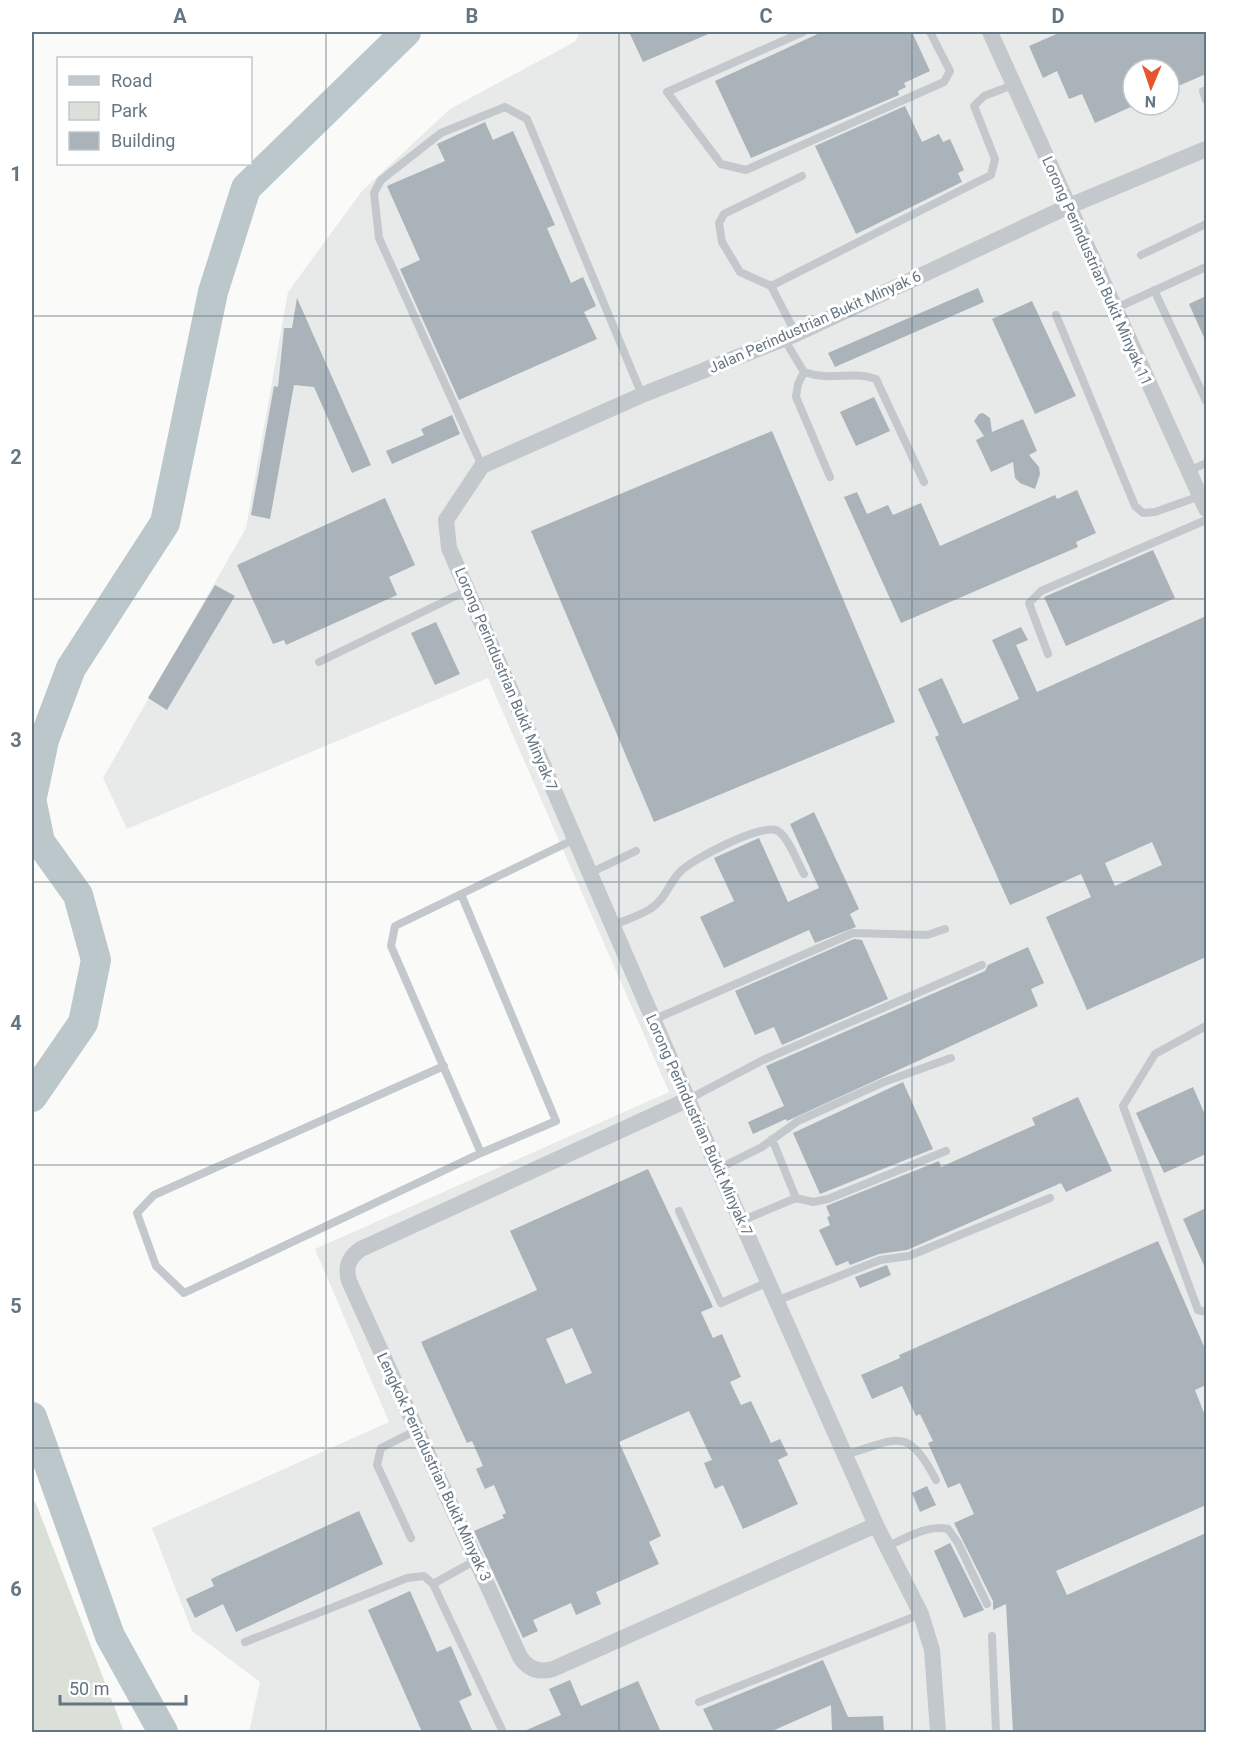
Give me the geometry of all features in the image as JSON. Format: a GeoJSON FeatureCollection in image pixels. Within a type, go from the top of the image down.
{"type":"FeatureCollection","features":[{"type":"Feature","properties":{"kind":"street","name":"Lorong Perindustrian Bukit Minyak 11"},"geometry":{"type":"LineString","coordinates":[[990,32],[1067,207],[1203,502]]}},
{"type":"Feature","properties":{"kind":"street","name":"Jalan Perindustrian Bukit Minyak 6"},"geometry":{"type":"LineString","coordinates":[[482,466],[642,395],[790,336],[1067,207],[1206,149]]}},
{"type":"Feature","properties":{"kind":"street","name":"Lorong Perindustrian Bukit Minyak 7"},"geometry":{"type":"LineString","coordinates":[[482,466],[446,520],[449,548],[687,1100],[886,1547],[921,1614],[932,1650],[938,1732]]}},
{"type":"Feature","properties":{"kind":"street","name":"Lengkok Perindustrian Bukit Minyak 3"},"geometry":{"type":"LineString","coordinates":[[687,1100],[361,1249],[350,1259],[347,1266],[349,1281],[520,1657],[531,1668],[546,1671],[876,1525]]}},
{"type":"Feature","properties":{"kind":"lane"},"geometry":{"type":"LineString","coordinates":[[803,32],[667,92],[721,164],[746,170],[944,82],[950,71],[930,32]]}},
{"type":"Feature","properties":{"kind":"lane"},"geometry":{"type":"LineString","coordinates":[[771,286],[991,175],[995,159],[974,106],[984,96],[1013,85]]}},
{"type":"Feature","properties":{"kind":"lane"},"geometry":{"type":"LineString","coordinates":[[482,466],[379,238],[374,193],[381,180],[441,133],[505,107],[527,119],[642,395]]}},
{"type":"Feature","properties":{"kind":"lane"},"geometry":{"type":"LineString","coordinates":[[802,176],[724,214],[719,223],[722,242],[740,272],[771,286],[804,372],[798,384],[796,398],[830,477]]}},
{"type":"Feature","properties":{"kind":"lane"},"geometry":{"type":"LineString","coordinates":[[1141,255],[1206,224]]}},
{"type":"Feature","properties":{"kind":"lane"},"geometry":{"type":"LineString","coordinates":[[1114,309],[1206,267]]}},
{"type":"Feature","properties":{"kind":"lane"},"geometry":{"type":"LineString","coordinates":[[1154,290],[1206,401]]}},
{"type":"Feature","properties":{"kind":"lane"},"geometry":{"type":"LineString","coordinates":[[1056,315],[1135,506],[1143,513],[1203,502]]}},
{"type":"Feature","properties":{"kind":"lane"},"geometry":{"type":"LineString","coordinates":[[804,372],[829,378],[861,374],[876,379],[924,482]]}},
{"type":"Feature","properties":{"kind":"lane"},"geometry":{"type":"LineString","coordinates":[[1189,471],[1206,463]]}},
{"type":"Feature","properties":{"kind":"lane"},"geometry":{"type":"LineString","coordinates":[[1048,654],[1029,603],[1041,591],[1206,520]]}},
{"type":"Feature","properties":{"kind":"lane"},"geometry":{"type":"LineString","coordinates":[[319,662],[468,590]]}},
{"type":"Feature","properties":{"kind":"lane"},"geometry":{"type":"LineString","coordinates":[[612,926],[651,909],[664,897],[679,873],[699,857],[760,830],[771,828],[780,832],[804,874]]}},
{"type":"Feature","properties":{"kind":"lane"},"geometry":{"type":"LineString","coordinates":[[481,1154],[391,946],[395,926],[575,839]]}},
{"type":"Feature","properties":{"kind":"lane"},"geometry":{"type":"LineString","coordinates":[[590,873],[636,851]]}},
{"type":"Feature","properties":{"kind":"lane"},"geometry":{"type":"LineString","coordinates":[[444,1066],[154,1195],[137,1213],[156,1266],[184,1293],[556,1121],[461,894]]}},
{"type":"Feature","properties":{"kind":"lane"},"geometry":{"type":"LineString","coordinates":[[653,1020],[853,933],[927,934],[945,929]]}},
{"type":"Feature","properties":{"kind":"lane"},"geometry":{"type":"LineString","coordinates":[[687,1100],[763,1060],[982,965]]}},
{"type":"Feature","properties":{"kind":"lane"},"geometry":{"type":"LineString","coordinates":[[1206,1026],[1155,1054],[1123,1106],[1198,1310],[1206,1312]]}},
{"type":"Feature","properties":{"kind":"lane"},"geometry":{"type":"LineString","coordinates":[[718,1169],[772,1139],[798,1121],[884,1082],[951,1058]]}},
{"type":"Feature","properties":{"kind":"lane"},"geometry":{"type":"LineString","coordinates":[[772,1139],[796,1198]]}},
{"type":"Feature","properties":{"kind":"lane"},"geometry":{"type":"LineString","coordinates":[[741,1221],[796,1198],[813,1202],[828,1199],[946,1150]]}},
{"type":"Feature","properties":{"kind":"lane"},"geometry":{"type":"LineString","coordinates":[[776,1301],[880,1260],[909,1256],[1050,1198]]}},
{"type":"Feature","properties":{"kind":"lane"},"geometry":{"type":"LineString","coordinates":[[679,1211],[721,1303],[768,1282]]}},
{"type":"Feature","properties":{"kind":"lane"},"geometry":{"type":"LineString","coordinates":[[411,1538],[376,1464],[381,1448],[417,1430]]}},
{"type":"Feature","properties":{"kind":"lane"},"geometry":{"type":"LineString","coordinates":[[845,1455],[892,1440],[909,1442],[922,1453],[936,1480]]}},
{"type":"Feature","properties":{"kind":"lane"},"geometry":{"type":"LineString","coordinates":[[886,1547],[929,1529],[939,1527],[948,1529],[958,1543],[987,1604]]}},
{"type":"Feature","properties":{"kind":"lane"},"geometry":{"type":"LineString","coordinates":[[433,1584],[476,1560]]}},
{"type":"Feature","properties":{"kind":"lane"},"geometry":{"type":"LineString","coordinates":[[245,1642],[407,1578],[424,1576],[433,1584],[502,1732]]}},
{"type":"Feature","properties":{"kind":"lane"},"geometry":{"type":"LineString","coordinates":[[699,1702],[921,1614]]}},
{"type":"Feature","properties":{"kind":"lane"},"geometry":{"type":"LineString","coordinates":[[992,1636],[996,1732]]}},
{"type":"Feature","properties":{"kind":"shaded area"},"geometry":{"type":"Polygon","coordinates":[[[579,32],[1206,32],[1206,1732],[249,1732],[260,1682],[192,1631],[152,1528],[389,1422],[315,1249],[669,1092],[488,678],[127,829],[103,778],[246,528],[288,292],[362,191],[450,109],[576,41],[579,32]]]}},
{"type":"Feature","properties":{"kind":"green space"},"geometry":{"type":"Polygon","coordinates":[[[32,1497],[37,1506],[124,1732],[32,1732],[32,1497]]]}},
{"type":"Feature","properties":{"kind":"building"},"geometry":{"type":"Polygon","coordinates":[[[629,32],[713,32],[643,62],[629,32]]]}},
{"type":"Feature","properties":{"kind":"building"},"geometry":{"type":"Polygon","coordinates":[[[822,32],[912,32],[930,71],[904,83],[906,87],[898,91],[899,95],[751,158],[715,81],[822,32]]]}},
{"type":"Feature","properties":{"kind":"building"},"geometry":{"type":"Polygon","coordinates":[[[1061,32],[1206,32],[1206,74],[1181,85],[1181,57],[1121,57],[1121,111],[1095,123],[1082,94],[1069,99],[1057,71],[1043,78],[1029,46],[1061,32]]]}},
{"type":"Feature","properties":{"kind":"building"},"geometry":{"type":"Polygon","coordinates":[[[905,106],[922,142],[939,134],[943,142],[950,139],[964,170],[958,173],[962,182],[856,234],[815,146],[905,106]]]}},
{"type":"Feature","properties":{"kind":"building"},"geometry":{"type":"Polygon","coordinates":[[[485,122],[493,140],[513,131],[555,225],[547,228],[571,283],[583,277],[596,306],[584,312],[597,339],[459,400],[400,269],[420,260],[387,186],[445,161],[437,144],[485,122]]]}},
{"type":"Feature","properties":{"kind":"building"},"geometry":{"type":"Polygon","coordinates":[[[978,288],[984,302],[835,367],[828,353],[978,288]]]}},
{"type":"Feature","properties":{"kind":"building"},"geometry":{"type":"Polygon","coordinates":[[[1206,296],[1206,342],[1189,304],[1206,296]]]}},
{"type":"Feature","properties":{"kind":"building"},"geometry":{"type":"Polygon","coordinates":[[[297,298],[371,465],[352,473],[314,387],[294,385],[270,519],[251,515],[274,386],[278,387],[284,328],[292,328],[297,298]]]}},
{"type":"Feature","properties":{"kind":"building"},"geometry":{"type":"Polygon","coordinates":[[[1032,301],[1076,396],[1035,414],[992,319],[1032,301]]]}},
{"type":"Feature","properties":{"kind":"building"},"geometry":{"type":"Polygon","coordinates":[[[874,397],[890,431],[856,446],[840,412],[874,397]]]}},
{"type":"Feature","properties":{"kind":"building"},"geometry":{"type":"Polygon","coordinates":[[[983,413],[990,418],[992,432],[1023,419],[1037,451],[1029,455],[1039,467],[1040,474],[1035,489],[1020,483],[1015,478],[1013,462],[991,472],[976,440],[984,436],[974,421],[979,414],[983,413]]]}},
{"type":"Feature","properties":{"kind":"building"},"geometry":{"type":"Polygon","coordinates":[[[452,415],[460,434],[392,464],[386,451],[424,435],[421,429],[452,415]]]}},
{"type":"Feature","properties":{"kind":"building"},"geometry":{"type":"Polygon","coordinates":[[[772,431],[895,722],[654,822],[531,531],[772,431]]]}},
{"type":"Feature","properties":{"kind":"building"},"geometry":{"type":"Polygon","coordinates":[[[1077,490],[1096,533],[1076,542],[1078,547],[901,623],[844,497],[857,492],[867,514],[888,505],[893,515],[921,503],[940,546],[1055,495],[1057,499],[1077,490]]]}},
{"type":"Feature","properties":{"kind":"building"},"geometry":{"type":"Polygon","coordinates":[[[385,498],[415,565],[389,577],[397,595],[286,645],[284,640],[273,644],[237,565],[385,498]]]}},
{"type":"Feature","properties":{"kind":"building"},"geometry":{"type":"Polygon","coordinates":[[[1153,550],[1175,598],[1066,646],[1044,597],[1153,550]]]}},
{"type":"Feature","properties":{"kind":"building"},"geometry":{"type":"Polygon","coordinates":[[[215,585],[235,596],[167,710],[148,698],[215,585]]]}},
{"type":"Feature","properties":{"kind":"building"},"geometry":{"type":"Polygon","coordinates":[[[1206,616],[1206,957],[1087,1010],[1046,917],[1091,897],[1081,874],[1010,905],[935,737],[939,735],[918,689],[942,678],[963,724],[1019,699],[992,640],[1021,627],[1028,640],[1016,645],[1037,692],[1206,616]],[[1152,842],[1105,863],[1115,886],[1162,865],[1152,842]]]}},
{"type":"Feature","properties":{"kind":"building"},"geometry":{"type":"Polygon","coordinates":[[[436,622],[460,674],[435,685],[411,633],[436,622]]]}},
{"type":"Feature","properties":{"kind":"building"},"geometry":{"type":"Polygon","coordinates":[[[814,812],[859,909],[850,914],[856,927],[815,943],[809,930],[724,968],[700,917],[734,901],[714,858],[759,838],[788,902],[819,888],[790,824],[814,812]]]}},
{"type":"Feature","properties":{"kind":"building"},"geometry":{"type":"Polygon","coordinates":[[[854,939],[862,940],[888,999],[782,1045],[774,1027],[755,1035],[735,991],[854,939]]]}},
{"type":"Feature","properties":{"kind":"building"},"geometry":{"type":"Polygon","coordinates":[[[1028,947],[1044,983],[1031,989],[1038,1006],[787,1121],[786,1119],[753,1134],[748,1122],[784,1106],[766,1066],[985,971],[988,965],[1028,947]]]}},
{"type":"Feature","properties":{"kind":"building"},"geometry":{"type":"Polygon","coordinates":[[[903,1082],[933,1149],[820,1194],[793,1133],[903,1082]]]}},
{"type":"Feature","properties":{"kind":"building"},"geometry":{"type":"Polygon","coordinates":[[[1193,1087],[1206,1117],[1206,1154],[1164,1173],[1136,1113],[1193,1087]]]}},
{"type":"Feature","properties":{"kind":"building"},"geometry":{"type":"Polygon","coordinates":[[[1078,1097],[1112,1171],[1066,1192],[1061,1183],[907,1250],[879,1254],[850,1265],[848,1261],[836,1266],[819,1230],[830,1225],[827,1217],[830,1216],[826,1206],[939,1161],[941,1167],[1035,1125],[1032,1118],[1078,1097]]]}},
{"type":"Feature","properties":{"kind":"building"},"geometry":{"type":"Polygon","coordinates":[[[648,1169],[713,1307],[701,1312],[713,1338],[722,1334],[741,1377],[730,1382],[741,1405],[751,1401],[771,1443],[780,1439],[788,1455],[778,1460],[798,1504],[743,1529],[723,1485],[715,1489],[704,1463],[712,1460],[689,1411],[619,1442],[661,1536],[649,1542],[659,1564],[596,1592],[601,1604],[576,1615],[571,1603],[533,1620],[538,1631],[523,1638],[474,1531],[504,1518],[502,1515],[506,1513],[494,1485],[485,1489],[476,1469],[483,1466],[472,1441],[467,1443],[421,1342],[537,1290],[510,1231],[648,1169]],[[572,1328],[546,1339],[566,1384],[592,1373],[572,1328]]]}},
{"type":"Feature","properties":{"kind":"building"},"geometry":{"type":"Polygon","coordinates":[[[1206,1208],[1206,1270],[1183,1219],[1206,1208]]]}},
{"type":"Feature","properties":{"kind":"building"},"geometry":{"type":"Polygon","coordinates":[[[1158,1241],[1206,1351],[1206,1385],[1195,1390],[1206,1418],[1206,1505],[1056,1571],[1067,1595],[1206,1533],[1206,1732],[1013,1732],[1006,1604],[993,1610],[993,1601],[954,1523],[974,1514],[960,1483],[948,1488],[928,1443],[933,1441],[920,1414],[916,1416],[902,1386],[872,1399],[861,1375],[900,1358],[899,1355],[1158,1241]]]}},
{"type":"Feature","properties":{"kind":"building"},"geometry":{"type":"Polygon","coordinates":[[[887,1265],[891,1275],[860,1288],[855,1277],[887,1265]]]}},
{"type":"Feature","properties":{"kind":"building"},"geometry":{"type":"Polygon","coordinates":[[[927,1486],[936,1505],[920,1512],[912,1493],[927,1486]]]}},
{"type":"Feature","properties":{"kind":"building"},"geometry":{"type":"Polygon","coordinates":[[[359,1511],[383,1564],[236,1632],[223,1604],[195,1618],[186,1599],[214,1586],[211,1579],[359,1511]]]}},
{"type":"Feature","properties":{"kind":"building"},"geometry":{"type":"Polygon","coordinates":[[[950,1543],[984,1610],[964,1618],[934,1551],[950,1543]]]}},
{"type":"Feature","properties":{"kind":"building"},"geometry":{"type":"Polygon","coordinates":[[[410,1591],[437,1652],[451,1646],[472,1695],[459,1701],[473,1732],[422,1732],[368,1610],[410,1591]]]}},
{"type":"Feature","properties":{"kind":"building"},"geometry":{"type":"Polygon","coordinates":[[[823,1660],[848,1717],[883,1716],[884,1731],[832,1732],[831,1705],[770,1732],[714,1732],[703,1709],[823,1660]]]}},
{"type":"Feature","properties":{"kind":"building"},"geometry":{"type":"Polygon","coordinates":[[[570,1680],[581,1706],[638,1681],[661,1732],[522,1732],[561,1715],[549,1689],[570,1680]]]}},
{"type":"Feature","properties":{"kind":"waterway"},"geometry":{"type":"LineString","coordinates":[[32,797],[44,740],[71,668],[165,523],[213,292],[246,188],[406,32]]}},
{"type":"Feature","properties":{"kind":"waterway"},"geometry":{"type":"LineString","coordinates":[[32,803],[40,842],[78,895],[96,960],[83,1023],[32,1097]]}},
{"type":"Feature","properties":{"kind":"waterway"},"geometry":{"type":"LineString","coordinates":[[32,1417],[110,1636],[163,1732]]}}]}
